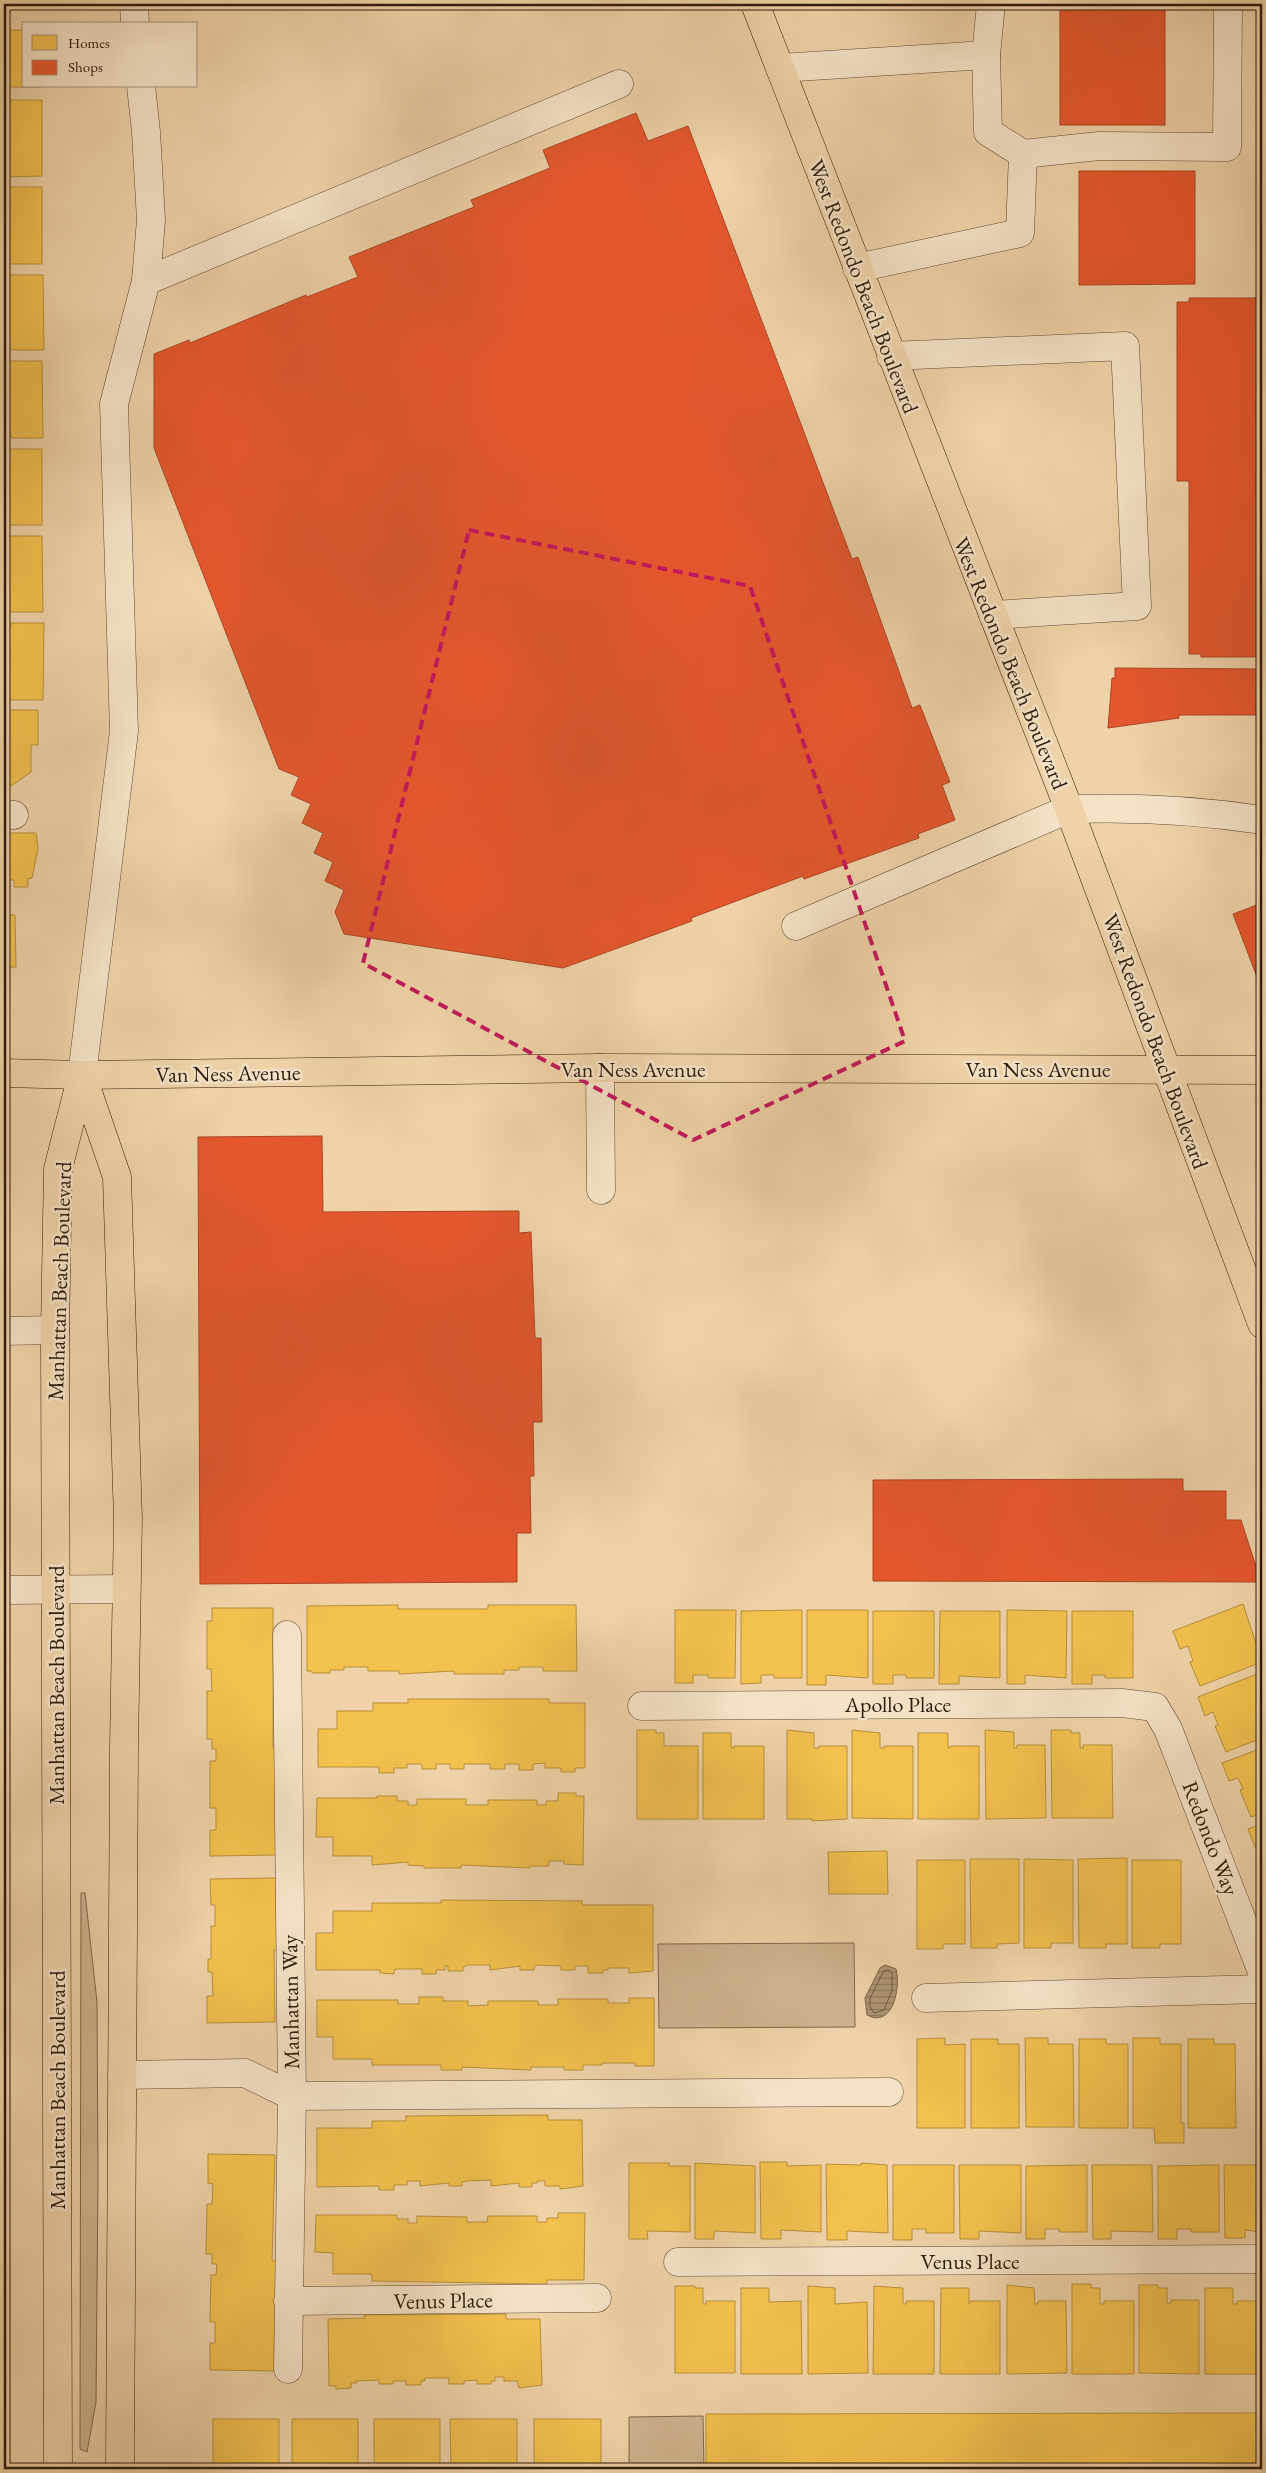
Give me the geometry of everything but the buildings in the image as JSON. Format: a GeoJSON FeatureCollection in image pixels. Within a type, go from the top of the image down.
{"type":"FeatureCollection","features":[{"type":"Feature","properties":{"kind":"main road","name":"West Redondo Beach Boulevard"},"geometry":{"type":"LineString","coordinates":[[755,4],[1069,809],[1262,1324]]}},
{"type":"Feature","properties":{"kind":"main road","name":"Van Ness Avenue"},"geometry":{"type":"LineString","coordinates":[[4,1073],[82,1075],[600,1068],[1262,1070]]}},
{"type":"Feature","properties":{"kind":"main road","name":"Manhattan Beach Boulevard"},"geometry":{"type":"LineString","coordinates":[[58,2469],[55,1330],[58,1169],[82,1075]]}},
{"type":"Feature","properties":{"kind":"main road","name":"Manhattan Beach Boulevard"},"geometry":{"type":"LineString","coordinates":[[82,1075],[117,1177],[128,1519],[125,1589],[120,2469]]}},
{"type":"Feature","properties":{"kind":"street"},"geometry":{"type":"LineString","coordinates":[[134,4],[135,22]]}},
{"type":"Feature","properties":{"kind":"street"},"geometry":{"type":"LineString","coordinates":[[991,4],[986,54],[988,132],[1022,154],[1099,146],[1228,147],[1228,4]]}},
{"type":"Feature","properties":{"kind":"street"},"geometry":{"type":"LineString","coordinates":[[780,68],[986,54]]}},
{"type":"Feature","properties":{"kind":"street"},"geometry":{"type":"LineString","coordinates":[[146,281],[619,84]]}},
{"type":"Feature","properties":{"kind":"street"},"geometry":{"type":"LineString","coordinates":[[82,1075],[124,731],[114,404],[146,281],[151,220],[141,88]]}},
{"type":"Feature","properties":{"kind":"street"},"geometry":{"type":"LineString","coordinates":[[857,268],[1020,233],[1022,154]]}},
{"type":"Feature","properties":{"kind":"street"},"geometry":{"type":"LineString","coordinates":[[891,356],[1125,346],[1137,606],[993,616]]}},
{"type":"Feature","properties":{"kind":"street"},"geometry":{"type":"LineString","coordinates":[[796,926],[1069,809],[1107,808],[1204,811],[1262,820]]}},
{"type":"Feature","properties":{"kind":"street"},"geometry":{"type":"LineString","coordinates":[[600,1068],[601,1190]]}},
{"type":"Feature","properties":{"kind":"street"},"geometry":{"type":"LineString","coordinates":[[4,1331],[55,1330]]}},
{"type":"Feature","properties":{"kind":"street"},"geometry":{"type":"LineString","coordinates":[[4,1590],[125,1589]]}},
{"type":"Feature","properties":{"kind":"street","name":"Manhattan Way"},"geometry":{"type":"LineString","coordinates":[[286,1635],[292,2096],[288,2369]]}},
{"type":"Feature","properties":{"kind":"street","name":"Apollo Place"},"geometry":{"type":"LineString","coordinates":[[642,1706],[1122,1704],[1154,1707]]}},
{"type":"Feature","properties":{"kind":"street","name":"Redondo Way"},"geometry":{"type":"LineString","coordinates":[[1154,1707],[1168,1729],[1262,1972]]}},
{"type":"Feature","properties":{"kind":"street"},"geometry":{"type":"LineString","coordinates":[[926,1998],[1262,1989]]}},
{"type":"Feature","properties":{"kind":"street"},"geometry":{"type":"LineString","coordinates":[[122,2075],[245,2073],[292,2096],[889,2092]]}},
{"type":"Feature","properties":{"kind":"street","name":"Venus Place"},"geometry":{"type":"LineString","coordinates":[[678,2262],[1262,2259]]}},
{"type":"Feature","properties":{"kind":"street","name":"Venus Place"},"geometry":{"type":"LineString","coordinates":[[288,2301],[597,2298]]}},
{"type":"Feature","properties":{"kind":"highlighted area"},"geometry":{"type":"Polygon","coordinates":[[[469,530],[750,586],[905,1041],[693,1140],[363,963],[469,530]]]}},
{"type":"Feature","properties":{"kind":"shaded area"},"geometry":{"type":"Polygon","coordinates":[[[81,1893],[85,1893],[97,2002],[96,2402],[87,2452],[80,2449],[81,1893]]]}},
{"type":"Feature","properties":{"kind":"shaded area"},"geometry":{"type":"Polygon","coordinates":[[[854,1943],[855,2027],[659,2028],[658,1944],[854,1943]]]}},
{"type":"Feature","properties":{"kind":"shaded area"},"geometry":{"type":"Polygon","coordinates":[[[703,2416],[704,2469],[629,2469],[629,2417],[703,2416]]]}},
{"type":"Feature","properties":{"kind":"water"},"geometry":{"type":"Polygon","coordinates":[[[885,1965],[896,1969],[896,1995],[889,2011],[883,2016],[876,2018],[867,2015],[865,1998],[880,1968],[885,1965]]]}}]}
